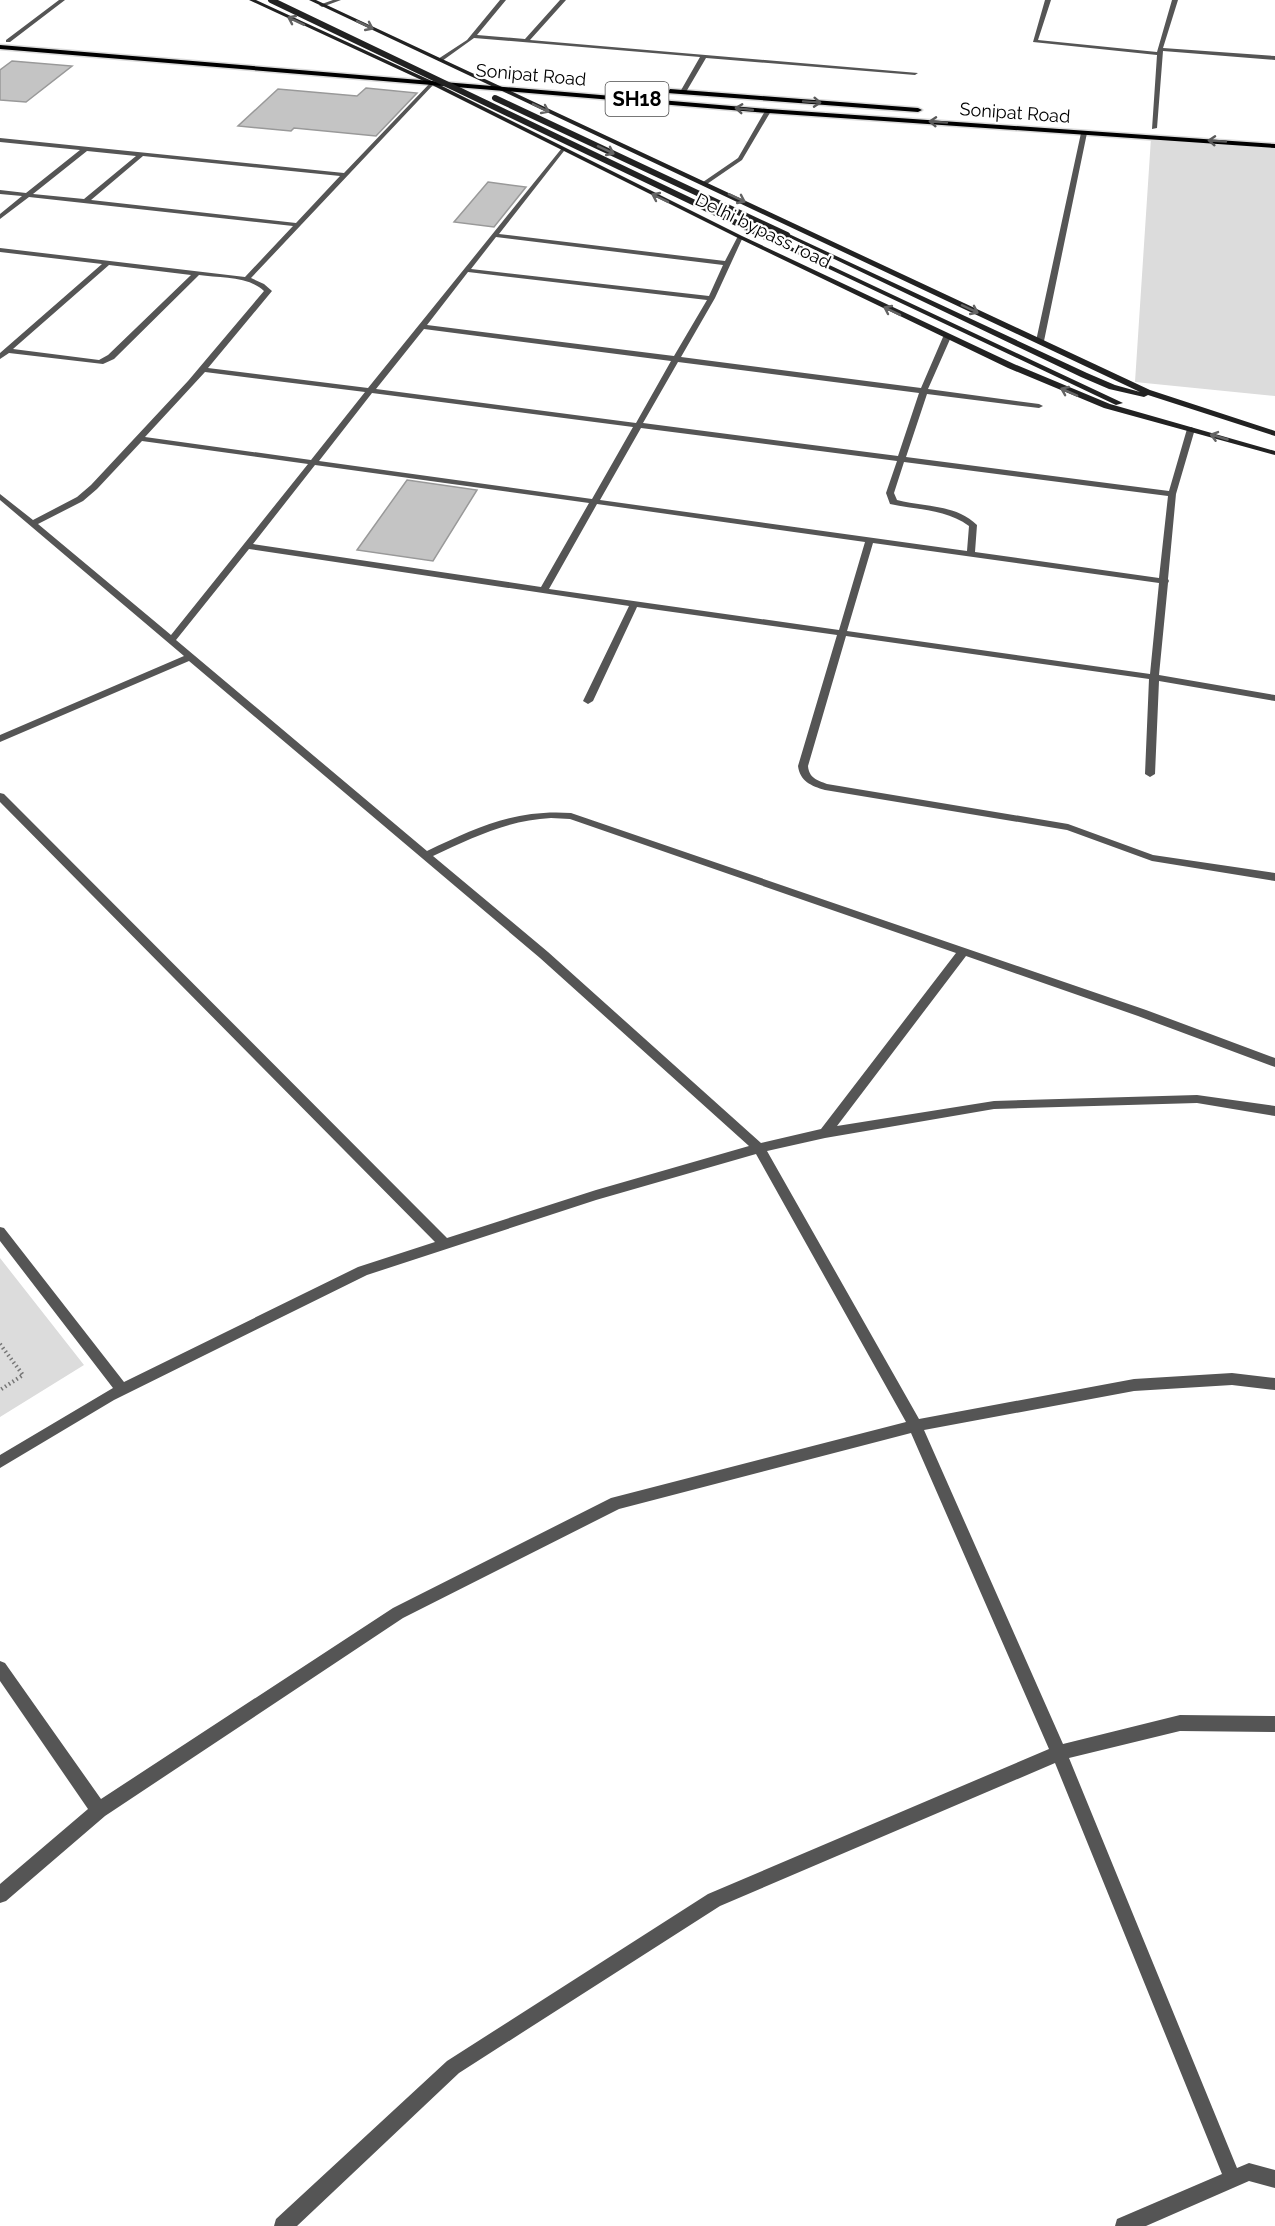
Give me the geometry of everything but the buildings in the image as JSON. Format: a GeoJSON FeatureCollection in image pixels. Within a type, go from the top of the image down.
{"type":"FeatureCollection","features":[{"type":"Feature","properties":{"kind":"main road","name":"Delhi bypass road"},"geometry":{"type":"LineString","coordinates":[[252,0],[432,83],[562,150],[947,337],[1083,398],[1275,453]]}},
{"type":"Feature","properties":{"kind":"main road"},"geometry":{"type":"LineString","coordinates":[[271,0],[772,240],[1113,399],[1124,406],[1125,411]]}},
{"type":"Feature","properties":{"kind":"main road"},"geometry":{"type":"LineString","coordinates":[[288,0],[1084,375],[1131,393],[1163,397]]}},
{"type":"Feature","properties":{"kind":"main road","name":"Delhi bypass road"},"geometry":{"type":"LineString","coordinates":[[312,0],[499,87],[593,134],[705,183],[1040,342],[1163,397],[1275,434]]}},
{"type":"Feature","properties":{"kind":"main road","name":"Sonipat Road"},"geometry":{"type":"LineString","coordinates":[[4,41],[523,81]]}},
{"type":"Feature","properties":{"kind":"main road","name":"Sonipat Road"},"geometry":{"type":"LineString","coordinates":[[0,47],[768,111],[1275,146]]}},
{"type":"Feature","properties":{"kind":"main road","name":"Sonipat Road"},"geometry":{"type":"LineString","coordinates":[[660,91],[929,111]]}},
{"type":"Feature","properties":{"kind":"main road"},"geometry":{"type":"LineString","coordinates":[[961,123],[964,114]]}},
{"type":"Feature","properties":{"kind":"main road"},"geometry":{"type":"LineString","coordinates":[[1142,127],[1165,128]]}},
{"type":"Feature","properties":{"kind":"street"},"geometry":{"type":"LineString","coordinates":[[4,41],[62,0]]}},
{"type":"Feature","properties":{"kind":"street"},"geometry":{"type":"LineString","coordinates":[[322,5],[338,0]]}},
{"type":"Feature","properties":{"kind":"street"},"geometry":{"type":"LineString","coordinates":[[440,60],[472,36],[503,0]]}},
{"type":"Feature","properties":{"kind":"street"},"geometry":{"type":"LineString","coordinates":[[526,41],[562,0]]}},
{"type":"Feature","properties":{"kind":"street"},"geometry":{"type":"LineString","coordinates":[[1048,0],[1035,41],[1160,52],[1275,58]]}},
{"type":"Feature","properties":{"kind":"street"},"geometry":{"type":"LineString","coordinates":[[1154,128],[1160,52],[1175,0]]}},
{"type":"Feature","properties":{"kind":"street"},"geometry":{"type":"LineString","coordinates":[[472,36],[915,73]]}},
{"type":"Feature","properties":{"kind":"street"},"geometry":{"type":"LineString","coordinates":[[684,92],[704,57]]}},
{"type":"Feature","properties":{"kind":"street"},"geometry":{"type":"LineString","coordinates":[[247,279],[432,83]]}},
{"type":"Feature","properties":{"kind":"street"},"geometry":{"type":"LineString","coordinates":[[705,183],[740,159],[768,111]]}},
{"type":"Feature","properties":{"kind":"street"},"geometry":{"type":"LineString","coordinates":[[1040,342],[1084,133]]}},
{"type":"Feature","properties":{"kind":"street"},"geometry":{"type":"LineString","coordinates":[[0,140],[345,174]]}},
{"type":"Feature","properties":{"kind":"street"},"geometry":{"type":"LineString","coordinates":[[0,217],[85,149]]}},
{"type":"Feature","properties":{"kind":"street"},"geometry":{"type":"LineString","coordinates":[[171,641],[562,150]]}},
{"type":"Feature","properties":{"kind":"street"},"geometry":{"type":"LineString","coordinates":[[85,202],[141,155]]}},
{"type":"Feature","properties":{"kind":"street"},"geometry":{"type":"LineString","coordinates":[[0,192],[299,225]]}},
{"type":"Feature","properties":{"kind":"street"},"geometry":{"type":"LineString","coordinates":[[494,235],[728,263]]}},
{"type":"Feature","properties":{"kind":"street"},"geometry":{"type":"LineString","coordinates":[[544,590],[673,359],[711,298],[740,237]]}},
{"type":"Feature","properties":{"kind":"street"},"geometry":{"type":"LineString","coordinates":[[0,250],[247,279],[267,288],[267,293],[202,369],[80,499],[33,523]]}},
{"type":"Feature","properties":{"kind":"street"},"geometry":{"type":"LineString","coordinates":[[0,357],[107,263]]}},
{"type":"Feature","properties":{"kind":"street"},"geometry":{"type":"LineString","coordinates":[[466,270],[711,298]]}},
{"type":"Feature","properties":{"kind":"street"},"geometry":{"type":"LineString","coordinates":[[8,351],[100,362],[111,357],[197,273]]}},
{"type":"Feature","properties":{"kind":"street"},"geometry":{"type":"LineString","coordinates":[[421,326],[924,393],[1039,406]]}},
{"type":"Feature","properties":{"kind":"street"},"geometry":{"type":"LineString","coordinates":[[947,337],[924,393],[890,493],[893,502],[950,513],[973,525],[971,554]]}},
{"type":"Feature","properties":{"kind":"street"},"geometry":{"type":"LineString","coordinates":[[202,369],[1172,494]]}},
{"type":"Feature","properties":{"kind":"street"},"geometry":{"type":"LineString","coordinates":[[1150,774],[1154,676],[1172,494],[1191,429]]}},
{"type":"Feature","properties":{"kind":"street"},"geometry":{"type":"LineString","coordinates":[[139,438],[1165,581]]}},
{"type":"Feature","properties":{"kind":"street"},"geometry":{"type":"LineString","coordinates":[[0,496],[544,955],[759,1148],[915,1426],[1059,1753],[1232,2177]]}},
{"type":"Feature","properties":{"kind":"street"},"geometry":{"type":"LineString","coordinates":[[870,540],[803,766],[804,774],[812,782],[825,787],[1068,827],[1094,834],[1134,853],[1152,858],[1275,878]]}},
{"type":"Feature","properties":{"kind":"street"},"geometry":{"type":"LineString","coordinates":[[247,546],[634,604],[1154,676],[1275,698]]}},
{"type":"Feature","properties":{"kind":"street"},"geometry":{"type":"LineString","coordinates":[[588,701],[634,604]]}},
{"type":"Feature","properties":{"kind":"street"},"geometry":{"type":"LineString","coordinates":[[0,739],[190,657]]}},
{"type":"Feature","properties":{"kind":"street"},"geometry":{"type":"LineString","coordinates":[[0,796],[445,1244]]}},
{"type":"Feature","properties":{"kind":"street"},"geometry":{"type":"LineString","coordinates":[[426,855],[503,821],[525,815],[546,812],[571,816],[964,951],[1275,1063]]}},
{"type":"Feature","properties":{"kind":"street"},"geometry":{"type":"LineString","coordinates":[[825,1134],[964,951]]}},
{"type":"Feature","properties":{"kind":"street"},"geometry":{"type":"LineString","coordinates":[[0,1462],[122,1389],[363,1271],[596,1195],[759,1148],[825,1134],[994,1105],[1197,1099],[1275,1111]]}},
{"type":"Feature","properties":{"kind":"street"},"geometry":{"type":"LineString","coordinates":[[0,1232],[122,1389]]}},
{"type":"Feature","properties":{"kind":"street"},"geometry":{"type":"LineString","coordinates":[[0,1895],[99,1810],[398,1613],[616,1503],[915,1426],[1134,1385],[1232,1379],[1275,1384]]}},
{"type":"Feature","properties":{"kind":"street"},"geometry":{"type":"LineString","coordinates":[[0,1668],[99,1810]]}},
{"type":"Feature","properties":{"kind":"street"},"geometry":{"type":"LineString","coordinates":[[283,2226],[453,2067],[714,1900],[1059,1753],[1180,1723],[1275,1724]]}},
{"type":"Feature","properties":{"kind":"street"},"geometry":{"type":"LineString","coordinates":[[1124,2226],[1232,2177],[1249,2172],[1275,2179]]}},
{"type":"Feature","properties":{"kind":"path"},"geometry":{"type":"LineString","coordinates":[[0,1344],[23,1376],[0,1390]]}},
{"type":"Feature","properties":{"kind":"shaded area"},"geometry":{"type":"Polygon","coordinates":[[[1151,138],[1275,149],[1275,396],[1135,382],[1151,138]]]}},
{"type":"Feature","properties":{"kind":"shaded area"},"geometry":{"type":"Polygon","coordinates":[[[0,1258],[84,1365],[0,1417],[0,1258]]]}}]}
